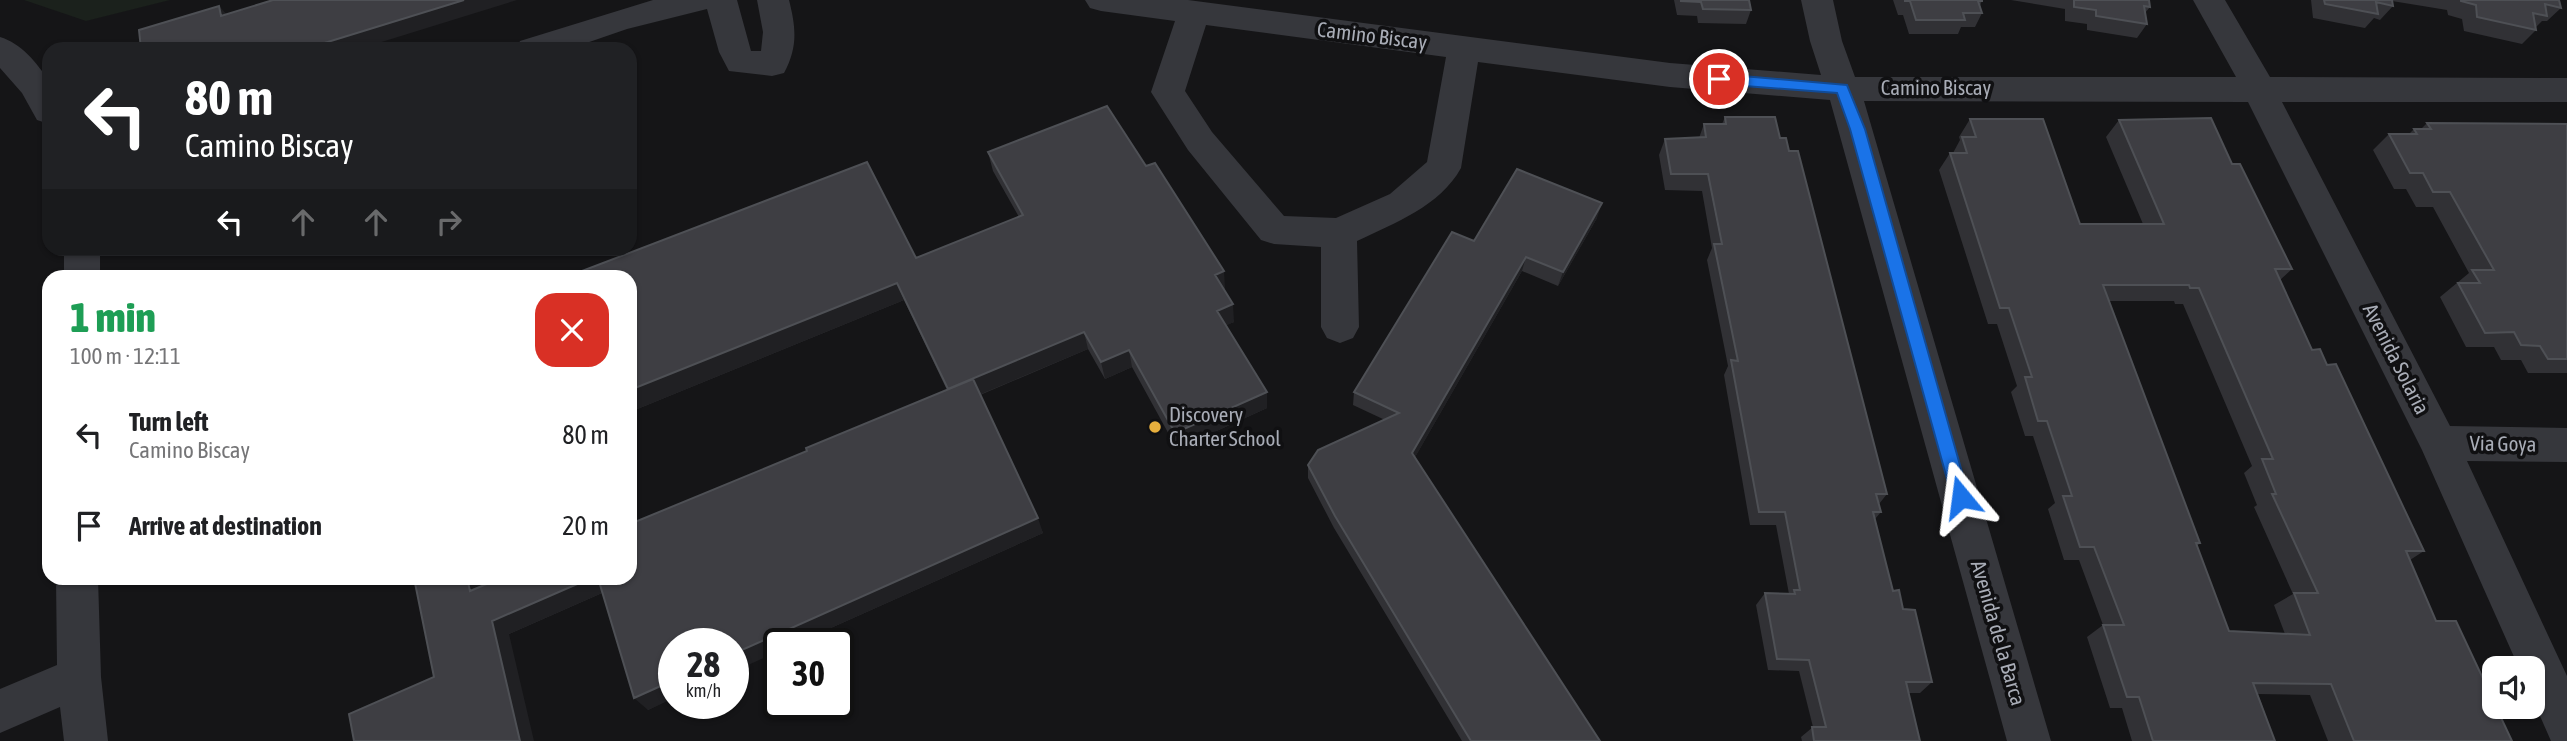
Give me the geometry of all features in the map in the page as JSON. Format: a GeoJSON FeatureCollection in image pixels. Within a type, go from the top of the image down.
{"type":"FeatureCollection","features":[{"type":"Feature","properties":{"kind":"street"},"geometry":{"type":"LineString","coordinates":[[553,42],[622,19],[700,0]]}},
{"type":"Feature","properties":{"kind":"street"},"geometry":{"type":"LineString","coordinates":[[721,0],[735,52],[741,62],[752,64],[772,64],[780,48],[782,37],[773,0]]}},
{"type":"Feature","properties":{"kind":"street","name":"Camino Biscay"},"geometry":{"type":"LineString","coordinates":[[1101,0],[1194,13],[1321,14],[1464,48],[1670,75],[1843,89],[2567,90]]}},
{"type":"Feature","properties":{"kind":"street","name":"Avenida de la Barca"},"geometry":{"type":"LineString","coordinates":[[1817,0],[1826,41],[1857,129],[2029,741]]}},
{"type":"Feature","properties":{"kind":"street","name":"Avenida Solaria"},"geometry":{"type":"LineString","coordinates":[[2209,0],[2259,88],[2277,129],[2439,443],[2567,725]]}},
{"type":"Feature","properties":{"kind":"street"},"geometry":{"type":"LineString","coordinates":[[1194,13],[1168,92],[1200,141],[1274,230],[1339,233],[1403,204],[1443,168],[1464,48]]}},
{"type":"Feature","properties":{"kind":"street"},"geometry":{"type":"LineString","coordinates":[[0,49],[19,64],[42,96]]}},
{"type":"Feature","properties":{"kind":"street"},"geometry":{"type":"LineString","coordinates":[[1339,233],[1340,327]]}},
{"type":"Feature","properties":{"kind":"street","name":"Via Goya"},"geometry":{"type":"LineString","coordinates":[[2439,443],[2567,445]]}},
{"type":"Feature","properties":{"kind":"street"},"geometry":{"type":"LineString","coordinates":[[78,585],[79,677],[86,741]]}},
{"type":"Feature","properties":{"kind":"street"},"geometry":{"type":"LineString","coordinates":[[0,711],[79,677]]}},
{"type":"Feature","properties":{"kind":"shaded area"},"geometry":{"type":"Polygon","coordinates":[[[24,0],[170,0],[86,21],[24,0]]]}},
{"type":"Feature","properties":{"kind":"building"},"geometry":{"type":"Polygon","coordinates":[[[273,0],[464,0],[328,42],[140,42],[139,30],[219,6],[221,16],[273,0]]]}},
{"type":"Feature","properties":{"kind":"building"},"geometry":{"type":"Polygon","coordinates":[[[1681,0],[1749,0],[1751,10],[1703,9],[1701,2],[1681,0]]]}},
{"type":"Feature","properties":{"kind":"building"},"geometry":{"type":"Polygon","coordinates":[[[1905,0],[1982,0],[1978,1],[1982,13],[1963,13],[1965,20],[1916,20],[1910,1],[1905,0]]]}},
{"type":"Feature","properties":{"kind":"building"},"geometry":{"type":"Polygon","coordinates":[[[2074,0],[2149,0],[2150,7],[2144,6],[2147,24],[2096,16],[2096,10],[2074,7],[2074,0]]]}},
{"type":"Feature","properties":{"kind":"building"},"geometry":{"type":"Polygon","coordinates":[[[2324,0],[2392,0],[2393,6],[2376,2],[2378,14],[2325,4],[2324,0]]]}},
{"type":"Feature","properties":{"kind":"building"},"geometry":{"type":"Polygon","coordinates":[[[2461,0],[2559,0],[2561,8],[2545,4],[2547,16],[2533,13],[2536,30],[2477,17],[2476,5],[2461,0]]]}},
{"type":"Feature","properties":{"kind":"building"},"geometry":{"type":"Polygon","coordinates":[[[1107,106],[1146,166],[1155,163],[1224,271],[1215,275],[1233,304],[1217,311],[1267,392],[1175,433],[1129,350],[1101,362],[1084,332],[948,389],[897,283],[637,387],[637,270],[585,270],[621,256],[637,256],[637,250],[867,162],[916,258],[1023,215],[988,152],[1107,106]]]}},
{"type":"Feature","properties":{"kind":"building"},"geometry":{"type":"Polygon","coordinates":[[[1725,117],[1775,117],[1780,138],[1786,138],[1789,151],[1798,151],[1887,494],[1876,494],[1881,512],[1873,512],[1893,591],[1899,590],[1903,609],[1915,610],[1932,682],[1906,682],[1920,741],[1814,741],[1812,727],[1826,727],[1809,660],[1777,659],[1765,593],[1795,594],[1794,590],[1800,590],[1785,512],[1759,512],[1731,360],[1738,361],[1714,244],[1722,244],[1708,174],[1671,174],[1665,139],[1706,137],[1704,124],[1726,124],[1725,117]]]}},
{"type":"Feature","properties":{"kind":"building"},"geometry":{"type":"Polygon","coordinates":[[[2211,118],[2232,164],[2240,164],[2292,269],[2275,269],[2312,350],[2320,349],[2327,365],[2336,364],[2424,551],[2406,551],[2436,621],[2456,621],[2482,676],[2482,719],[2502,719],[2512,741],[2354,741],[2331,684],[2253,683],[2275,741],[2153,741],[2139,697],[2127,697],[2103,625],[2124,625],[2094,547],[2080,547],[2063,496],[2072,496],[2047,421],[2038,421],[2025,377],[2032,377],[2009,308],[2000,308],[1950,153],[1967,153],[1962,137],[1976,137],[1970,119],[2043,119],[2080,224],[2164,224],[2119,120],[2211,118]],[[2103,285],[2200,543],[2196,543],[2229,631],[2310,635],[2294,593],[2318,593],[2272,494],[2276,494],[2262,459],[2273,459],[2199,288],[2190,288],[2189,285],[2103,285]]]}},
{"type":"Feature","properties":{"kind":"building"},"geometry":{"type":"Polygon","coordinates":[[[2427,123],[2567,124],[2567,359],[2548,359],[2540,346],[2521,345],[2514,332],[2485,333],[2458,283],[2480,283],[2472,270],[2494,270],[2450,192],[2433,192],[2423,173],[2410,173],[2389,134],[2417,134],[2414,129],[2431,129],[2427,123]]]}},
{"type":"Feature","properties":{"kind":"building"},"geometry":{"type":"Polygon","coordinates":[[[1517,169],[1602,203],[1563,272],[1526,257],[1412,453],[1600,741],[1471,741],[1335,516],[1308,465],[1318,450],[1399,413],[1354,392],[1452,232],[1474,241],[1517,169]]]}},
{"type":"Feature","properties":{"kind":"building"},"geometry":{"type":"Polygon","coordinates":[[[973,379],[1038,518],[791,628],[763,628],[763,641],[749,647],[749,628],[658,628],[658,687],[634,698],[600,585],[637,585],[637,521],[807,451],[806,448],[973,379]]]}},
{"type":"Feature","properties":{"kind":"building"},"geometry":{"type":"Polygon","coordinates":[[[415,585],[469,585],[470,591],[484,585],[575,585],[492,621],[520,741],[354,741],[349,714],[434,677],[415,585]]]}},
{"type":"Feature","properties":{"kind":"place","name":"Discovery Charter School"},"geometry":{"type":"Point","coordinates":[1155,427]}},
{"type":"Feature","properties":{"kind":"route"},"geometry":{"type":"LineString","coordinates":[[1719,79],[1843,89],[1857,129],[1961,497]]}}]}
